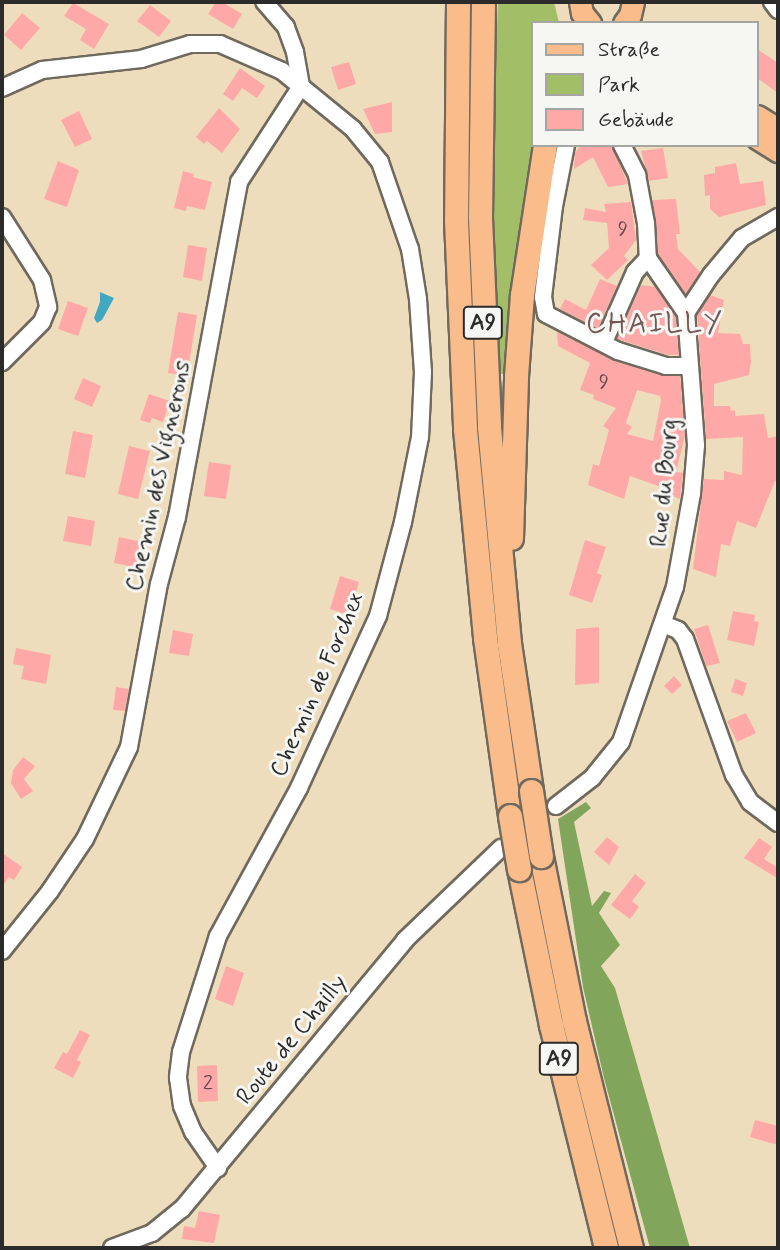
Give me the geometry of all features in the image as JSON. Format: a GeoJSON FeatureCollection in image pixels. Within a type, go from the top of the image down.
{"type":"FeatureCollection","features":[{"type":"Feature","properties":{"kind":"highway","name":"A9"},"geometry":{"type":"LineString","coordinates":[[458,2],[456,232],[465,429],[483,625],[519,869],[551,1025],[606,1248]]}},
{"type":"Feature","properties":{"kind":"highway","name":"A9"},"geometry":{"type":"LineString","coordinates":[[483,2],[482,291],[493,479],[509,643],[541,856],[577,1033],[631,1248]]}},
{"type":"Feature","properties":{"kind":"highway"},"geometry":{"type":"LineString","coordinates":[[509,643],[516,376],[527,256],[545,147]]}},
{"type":"Feature","properties":{"kind":"main road"},"geometry":{"type":"LineString","coordinates":[[580,2],[582,13],[588,21]]}},
{"type":"Feature","properties":{"kind":"main road"},"geometry":{"type":"LineString","coordinates":[[759,117],[778,130]]}},
{"type":"Feature","properties":{"kind":"main road"},"geometry":{"type":"LineString","coordinates":[[759,139],[778,151]]}},
{"type":"Feature","properties":{"kind":"street"},"geometry":{"type":"LineString","coordinates":[[264,2],[286,27],[295,52],[301,86]]}},
{"type":"Feature","properties":{"kind":"street"},"geometry":{"type":"LineString","coordinates":[[772,2],[778,10]]}},
{"type":"Feature","properties":{"kind":"street","name":"Chemin de Forchex"},"geometry":{"type":"LineString","coordinates":[[2,88],[42,70],[141,59],[203,43],[220,44],[282,71],[353,129],[380,162],[410,249],[418,299],[424,372],[421,424],[403,522],[378,616],[299,788],[218,936],[187,1024],[178,1078],[182,1106],[193,1132],[218,1168]]}},
{"type":"Feature","properties":{"kind":"street","name":"Chemin des Vignerons"},"geometry":{"type":"LineString","coordinates":[[2,951],[50,891],[85,839],[129,747],[159,584],[177,517],[239,182],[301,86]]}},
{"type":"Feature","properties":{"kind":"street"},"geometry":{"type":"LineString","coordinates":[[566,147],[543,297],[546,314],[618,351],[666,366],[689,366]]}},
{"type":"Feature","properties":{"kind":"street"},"geometry":{"type":"LineString","coordinates":[[623,147],[637,175],[646,223],[648,258],[686,313],[711,275],[742,238],[778,217]]}},
{"type":"Feature","properties":{"kind":"street"},"geometry":{"type":"LineString","coordinates":[[2,217],[42,280],[48,307],[42,322],[2,362]]}},
{"type":"Feature","properties":{"kind":"street"},"geometry":{"type":"LineString","coordinates":[[604,342],[635,272],[648,258]]}},
{"type":"Feature","properties":{"kind":"street","name":"Rue du Bourg"},"geometry":{"type":"LineString","coordinates":[[663,624],[678,573],[692,492],[696,425],[686,313]]}},
{"type":"Feature","properties":{"kind":"street"},"geometry":{"type":"LineString","coordinates":[[556,806],[592,778],[621,742],[663,624],[678,630],[685,639],[734,775],[750,802],[778,823]]}},
{"type":"Feature","properties":{"kind":"street","name":"Route de Chailly"},"geometry":{"type":"LineString","coordinates":[[112,1248],[153,1241],[218,1168],[405,940],[501,848]]}},
{"type":"Feature","properties":{"kind":"green space"},"geometry":{"type":"Polygon","coordinates":[[[498,2],[554,2],[559,21],[532,21],[532,147],[538,147],[509,374],[498,374],[492,159],[498,2]]]}},
{"type":"Feature","properties":{"kind":"green space"},"geometry":{"type":"Polygon","coordinates":[[[586,802],[591,808],[574,822],[592,906],[604,891],[611,893],[599,913],[620,945],[601,966],[615,988],[690,1248],[650,1248],[604,1078],[583,987],[558,819],[586,802]]]}},
{"type":"Feature","properties":{"kind":"water"},"geometry":{"type":"Polygon","coordinates":[[[100,292],[114,298],[102,320],[97,323],[94,318],[100,302],[100,292]]]}},
{"type":"Feature","properties":{"kind":"building"},"geometry":{"type":"Polygon","coordinates":[[[216,2],[222,2],[242,14],[233,29],[208,14],[216,2]]]}},
{"type":"Feature","properties":{"kind":"building"},"geometry":{"type":"Polygon","coordinates":[[[73,3],[109,24],[94,49],[80,40],[86,29],[64,16],[73,3]]]}},
{"type":"Feature","properties":{"kind":"building"},"geometry":{"type":"Polygon","coordinates":[[[150,5],[171,21],[159,37],[137,21],[150,5]]]}},
{"type":"Feature","properties":{"kind":"building"},"geometry":{"type":"Polygon","coordinates":[[[22,13],[40,28],[21,50],[4,35],[22,13]]]}},
{"type":"Feature","properties":{"kind":"building"},"geometry":{"type":"Polygon","coordinates":[[[759,50],[778,63],[778,93],[759,79],[759,50]]]}},
{"type":"Feature","properties":{"kind":"building"},"geometry":{"type":"Polygon","coordinates":[[[349,62],[356,84],[338,90],[331,67],[349,62]]]}},
{"type":"Feature","properties":{"kind":"building"},"geometry":{"type":"Polygon","coordinates":[[[240,68],[265,86],[257,98],[242,88],[233,101],[223,94],[240,68]]]}},
{"type":"Feature","properties":{"kind":"building"},"geometry":{"type":"Polygon","coordinates":[[[392,102],[392,132],[375,134],[363,109],[392,102]]]}},
{"type":"Feature","properties":{"kind":"building"},"geometry":{"type":"Polygon","coordinates":[[[219,108],[240,129],[222,153],[207,141],[204,144],[196,137],[219,108]]]}},
{"type":"Feature","properties":{"kind":"building"},"geometry":{"type":"Polygon","coordinates":[[[79,111],[92,139],[75,147],[61,120],[79,111]]]}},
{"type":"Feature","properties":{"kind":"building"},"geometry":{"type":"Polygon","coordinates":[[[580,147],[613,147],[628,184],[608,187],[593,157],[574,169],[575,153],[580,147]]]}},
{"type":"Feature","properties":{"kind":"building"},"geometry":{"type":"Polygon","coordinates":[[[663,148],[668,178],[649,181],[641,151],[663,148]]]}},
{"type":"Feature","properties":{"kind":"building"},"geometry":{"type":"Polygon","coordinates":[[[58,161],[79,170],[67,207],[44,199],[58,161]]]}},
{"type":"Feature","properties":{"kind":"building"},"geometry":{"type":"Polygon","coordinates":[[[736,163],[740,184],[763,181],[766,205],[719,217],[710,209],[710,195],[705,196],[704,175],[715,173],[715,167],[736,163]]]}},
{"type":"Feature","properties":{"kind":"building"},"geometry":{"type":"Polygon","coordinates":[[[183,171],[212,182],[205,210],[187,206],[186,211],[174,208],[183,171]]]}},
{"type":"Feature","properties":{"kind":"building"},"geometry":{"type":"Polygon","coordinates":[[[676,199],[680,234],[676,234],[678,249],[700,272],[686,294],[658,255],[652,200],[676,199]]]}},
{"type":"Feature","properties":{"kind":"building"},"geometry":{"type":"Polygon","coordinates":[[[631,202],[636,240],[624,256],[628,260],[607,280],[591,265],[609,248],[607,223],[583,220],[585,208],[606,212],[604,204],[631,202]]]}},
{"type":"Feature","properties":{"kind":"building"},"geometry":{"type":"Polygon","coordinates":[[[188,245],[207,248],[202,281],[183,277],[188,245]]]}},
{"type":"Feature","properties":{"kind":"building"},"geometry":{"type":"Polygon","coordinates":[[[600,279],[617,286],[598,329],[560,309],[565,299],[586,310],[600,279]]]}},
{"type":"Feature","properties":{"kind":"building"},"geometry":{"type":"Polygon","coordinates":[[[641,285],[655,287],[676,317],[679,355],[668,355],[617,339],[641,285]]]}},
{"type":"Feature","properties":{"kind":"building"},"geometry":{"type":"Polygon","coordinates":[[[710,295],[724,300],[718,333],[740,334],[743,344],[750,344],[751,362],[749,375],[714,384],[714,406],[730,406],[731,411],[735,410],[735,416],[764,414],[768,438],[778,436],[778,480],[775,481],[756,528],[737,521],[730,546],[721,544],[716,577],[693,569],[704,479],[724,480],[724,471],[742,475],[743,437],[706,439],[697,316],[710,295]]]}},
{"type":"Feature","properties":{"kind":"building"},"geometry":{"type":"Polygon","coordinates":[[[68,301],[88,308],[78,336],[58,329],[68,301]]]}},
{"type":"Feature","properties":{"kind":"building"},"geometry":{"type":"Polygon","coordinates":[[[178,312],[197,315],[187,376],[168,373],[178,312]]]}},
{"type":"Feature","properties":{"kind":"building"},"geometry":{"type":"Polygon","coordinates":[[[557,332],[615,361],[663,376],[680,376],[685,435],[676,472],[683,473],[680,499],[664,493],[667,489],[630,476],[624,499],[588,485],[593,464],[599,466],[609,430],[603,426],[616,408],[593,399],[594,395],[580,390],[590,363],[558,346],[557,332]],[[637,390],[626,423],[632,427],[627,434],[653,441],[660,396],[637,390]]]}},
{"type":"Feature","properties":{"kind":"building"},"geometry":{"type":"Polygon","coordinates":[[[83,378],[101,386],[92,407],[74,399],[83,378]]]}},
{"type":"Feature","properties":{"kind":"building"},"geometry":{"type":"Polygon","coordinates":[[[149,394],[170,401],[163,422],[152,418],[150,423],[140,420],[149,394]]]}},
{"type":"Feature","properties":{"kind":"building"},"geometry":{"type":"Polygon","coordinates":[[[73,431],[93,435],[85,478],[65,474],[73,431]]]}},
{"type":"Feature","properties":{"kind":"building"},"geometry":{"type":"Polygon","coordinates":[[[129,446],[150,451],[138,499],[118,494],[129,446]]]}},
{"type":"Feature","properties":{"kind":"building"},"geometry":{"type":"Polygon","coordinates":[[[209,462],[231,465],[226,499],[204,496],[209,462]]]}},
{"type":"Feature","properties":{"kind":"building"},"geometry":{"type":"Polygon","coordinates":[[[68,516],[95,521],[91,546],[63,541],[68,516]]]}},
{"type":"Feature","properties":{"kind":"building"},"geometry":{"type":"Polygon","coordinates":[[[119,537],[147,543],[143,569],[114,563],[119,537]]]}},
{"type":"Feature","properties":{"kind":"building"},"geometry":{"type":"Polygon","coordinates":[[[585,540],[606,547],[597,573],[602,575],[592,603],[569,595],[585,540]]]}},
{"type":"Feature","properties":{"kind":"building"},"geometry":{"type":"Polygon","coordinates":[[[340,576],[359,582],[354,599],[360,601],[355,617],[330,609],[340,576]]]}},
{"type":"Feature","properties":{"kind":"building"},"geometry":{"type":"Polygon","coordinates":[[[733,611],[755,615],[754,621],[759,622],[754,646],[727,640],[733,611]]]}},
{"type":"Feature","properties":{"kind":"building"},"geometry":{"type":"Polygon","coordinates":[[[708,625],[720,663],[706,666],[694,629],[708,625]]]}},
{"type":"Feature","properties":{"kind":"building"},"geometry":{"type":"Polygon","coordinates":[[[599,627],[599,683],[575,685],[576,629],[599,627]]]}},
{"type":"Feature","properties":{"kind":"building"},"geometry":{"type":"Polygon","coordinates":[[[173,630],[193,634],[189,656],[169,653],[173,630]]]}},
{"type":"Feature","properties":{"kind":"building"},"geometry":{"type":"Polygon","coordinates":[[[16,648],[51,655],[46,684],[21,679],[24,666],[13,664],[16,648]]]}},
{"type":"Feature","properties":{"kind":"building"},"geometry":{"type":"Polygon","coordinates":[[[674,676],[682,685],[672,694],[664,686],[674,676]]]}},
{"type":"Feature","properties":{"kind":"building"},"geometry":{"type":"Polygon","coordinates":[[[735,679],[747,683],[743,696],[731,692],[735,679]]]}},
{"type":"Feature","properties":{"kind":"building"},"geometry":{"type":"Polygon","coordinates":[[[116,687],[129,689],[125,711],[113,710],[116,687]]]}},
{"type":"Feature","properties":{"kind":"building"},"geometry":{"type":"Polygon","coordinates":[[[746,713],[756,733],[737,742],[727,721],[746,713]]]}},
{"type":"Feature","properties":{"kind":"building"},"geometry":{"type":"Polygon","coordinates":[[[23,757],[35,766],[24,779],[33,791],[21,799],[11,783],[13,770],[23,757]]]}},
{"type":"Feature","properties":{"kind":"building"},"geometry":{"type":"Polygon","coordinates":[[[607,837],[619,847],[609,865],[594,852],[607,837]]]}},
{"type":"Feature","properties":{"kind":"building"},"geometry":{"type":"Polygon","coordinates":[[[759,838],[772,847],[764,859],[778,868],[777,878],[744,858],[759,838]]]}},
{"type":"Feature","properties":{"kind":"building"},"geometry":{"type":"Polygon","coordinates":[[[2,853],[22,867],[14,880],[9,877],[2,887],[2,853]]]}},
{"type":"Feature","properties":{"kind":"building"},"geometry":{"type":"Polygon","coordinates":[[[635,874],[646,883],[632,901],[639,907],[630,919],[611,905],[635,874]]]}},
{"type":"Feature","properties":{"kind":"building"},"geometry":{"type":"Polygon","coordinates":[[[226,966],[244,973],[233,1006],[215,999],[226,966]]]}},
{"type":"Feature","properties":{"kind":"building"},"geometry":{"type":"Polygon","coordinates":[[[80,1030],[90,1035],[77,1060],[81,1062],[73,1078],[54,1068],[63,1052],[67,1054],[80,1030]]]}},
{"type":"Feature","properties":{"kind":"building"},"geometry":{"type":"Polygon","coordinates":[[[217,1065],[218,1101],[198,1102],[197,1066],[217,1065]]]}},
{"type":"Feature","properties":{"kind":"building"},"geometry":{"type":"Polygon","coordinates":[[[755,1120],[778,1126],[778,1145],[750,1137],[755,1120]]]}},
{"type":"Feature","properties":{"kind":"building"},"geometry":{"type":"Polygon","coordinates":[[[199,1211],[220,1215],[214,1243],[182,1239],[184,1226],[195,1228],[199,1211]]]}},
{"type":"Feature","properties":{"kind":"district","name":"CHAILLY"},"geometry":{"type":"Point","coordinates":[655,325]}}]}
